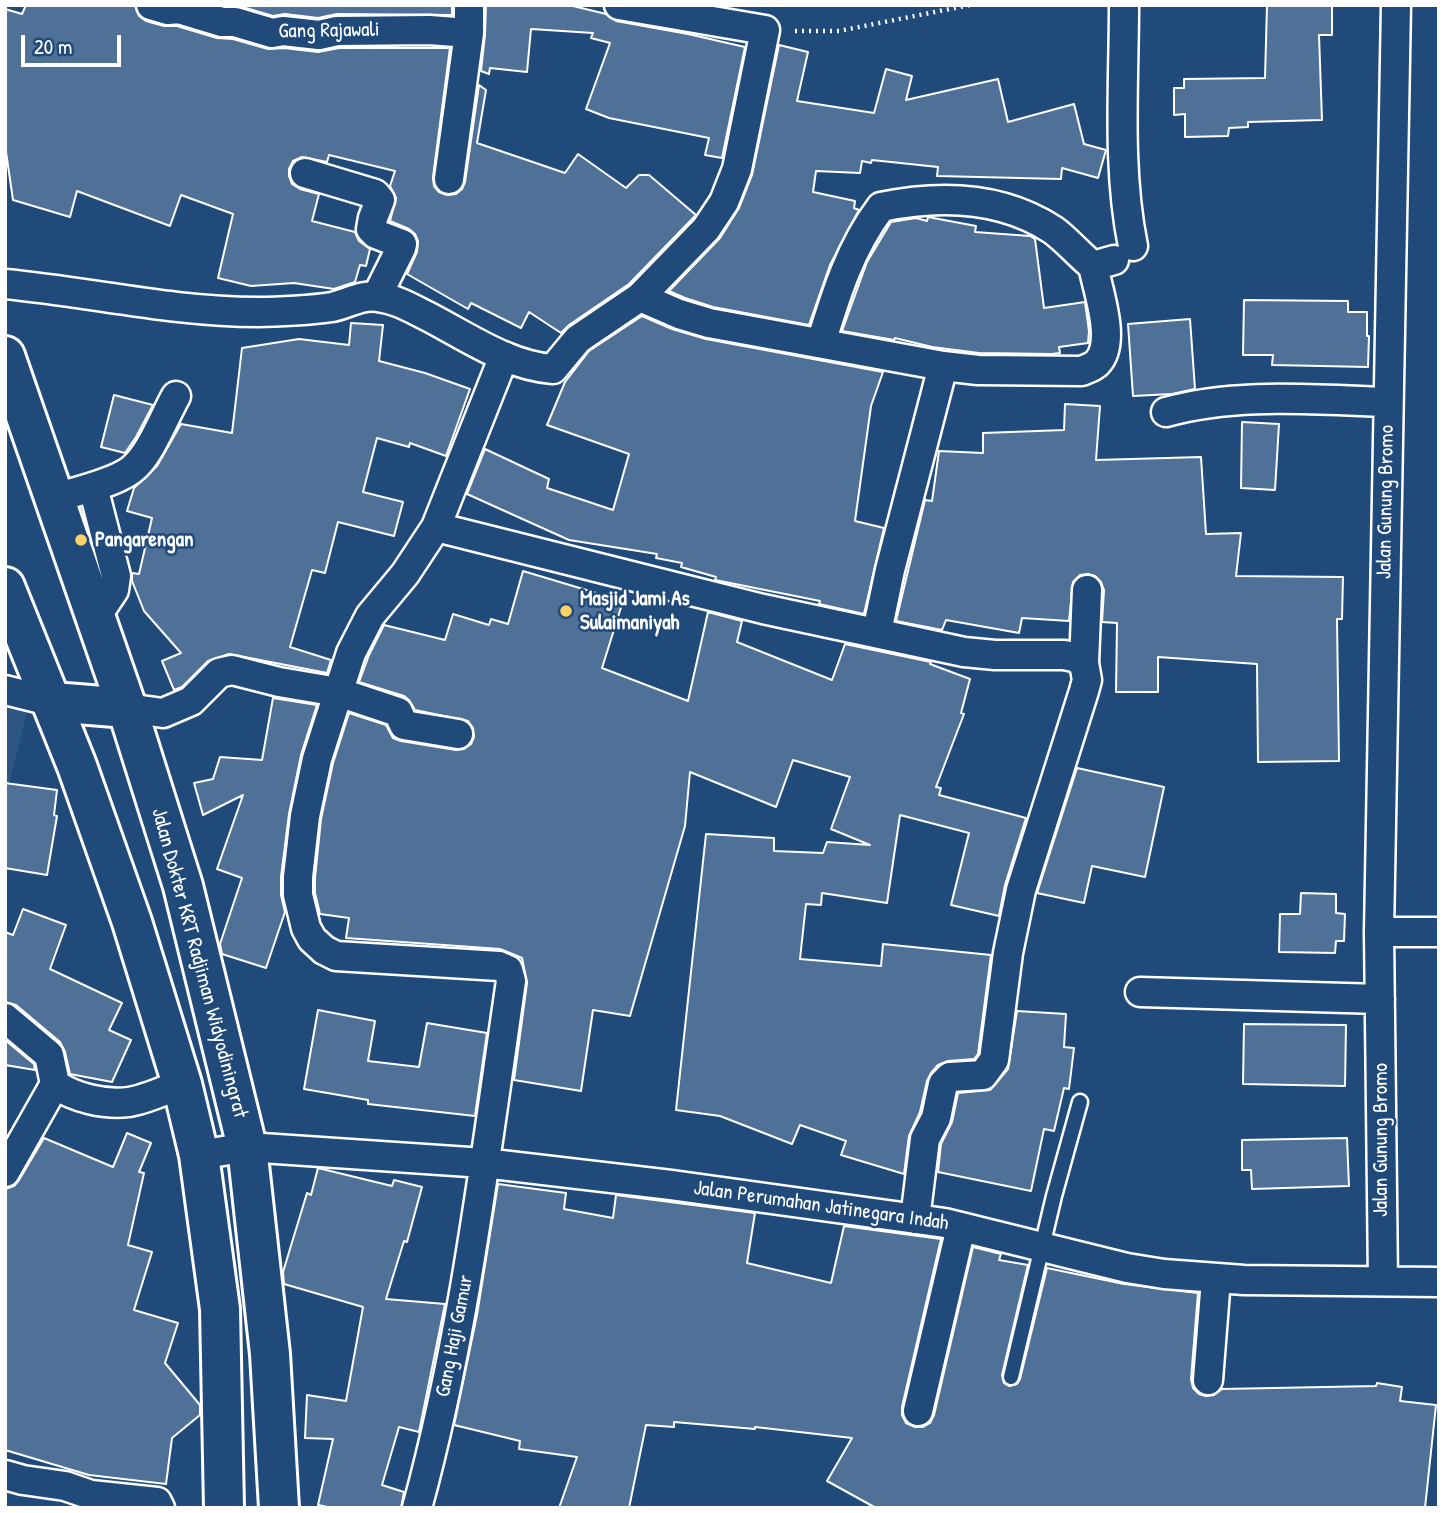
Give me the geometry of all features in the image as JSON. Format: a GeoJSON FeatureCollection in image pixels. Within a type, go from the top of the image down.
{"type":"FeatureCollection","features":[{"type":"Feature","properties":{"kind":"main road","name":"Jalan Dokter KRT Radjiman Widyodiningrat"},"geometry":{"type":"LineString","coordinates":[[5,356],[127,708],[183,886],[247,1147],[270,1353],[279,1508]]}},
{"type":"Feature","properties":{"kind":"main road"},"geometry":{"type":"LineString","coordinates":[[5,587],[52,702],[132,922],[182,1084],[199,1155],[220,1309],[224,1508]]}},
{"type":"Feature","properties":{"kind":"main road"},"geometry":{"type":"LineString","coordinates":[[52,702],[127,708]]}},
{"type":"Feature","properties":{"kind":"street","name":"Gang Rajawali"},"geometry":{"type":"LineString","coordinates":[[151,5],[179,9],[272,33],[283,31],[319,35],[337,31],[415,30],[469,33]]}},
{"type":"Feature","properties":{"kind":"street"},"geometry":{"type":"LineString","coordinates":[[449,179],[469,33],[469,5]]}},
{"type":"Feature","properties":{"kind":"street"},"geometry":{"type":"LineString","coordinates":[[5,284],[172,308],[215,311],[262,312],[332,307],[363,296],[377,296],[400,302],[504,356],[537,368],[553,369],[578,339],[640,297],[706,229],[724,202],[737,169],[765,30],[619,5]]}},
{"type":"Feature","properties":{"kind":"street"},"geometry":{"type":"LineString","coordinates":[[640,297],[679,314],[709,323],[943,366],[978,370],[1082,371],[1097,364],[1105,350],[1113,257],[1125,187],[1124,5]]}},
{"type":"Feature","properties":{"kind":"street","name":"Jalan Gunung Bromo"},"geometry":{"type":"LineString","coordinates":[[1383,1281],[1379,932],[1396,5]]}},
{"type":"Feature","properties":{"kind":"street"},"geometry":{"type":"LineString","coordinates":[[305,173],[375,194],[380,200],[371,229],[376,234],[402,244],[377,296]]}},
{"type":"Feature","properties":{"kind":"street"},"geometry":{"type":"LineString","coordinates":[[821,343],[844,270],[865,228],[881,207],[915,200],[954,199],[987,203],[1034,219],[1055,232],[1113,257]]}},
{"type":"Feature","properties":{"kind":"street"},"geometry":{"type":"LineString","coordinates":[[338,692],[351,653],[370,615],[405,574],[436,527],[504,356]]}},
{"type":"Feature","properties":{"kind":"street"},"geometry":{"type":"LineString","coordinates":[[877,632],[890,570],[943,366]]}},
{"type":"Feature","properties":{"kind":"street"},"geometry":{"type":"LineString","coordinates":[[54,498],[93,487],[130,471],[143,456],[176,396]]}},
{"type":"Feature","properties":{"kind":"street"},"geometry":{"type":"LineString","coordinates":[[1166,412],[1192,405],[1238,399],[1388,401]]}},
{"type":"Feature","properties":{"kind":"street"},"geometry":{"type":"LineString","coordinates":[[93,487],[116,576],[114,590],[96,617]]}},
{"type":"Feature","properties":{"kind":"street"},"geometry":{"type":"LineString","coordinates":[[436,527],[763,609],[980,654],[1064,655],[1084,663]]}},
{"type":"Feature","properties":{"kind":"street"},"geometry":{"type":"LineString","coordinates":[[915,1219],[925,1139],[936,1118],[943,1084],[950,1077],[983,1075],[994,1060],[1008,953],[1021,890],[1087,680],[1084,663],[1087,590]]}},
{"type":"Feature","properties":{"kind":"street"},"geometry":{"type":"LineString","coordinates":[[127,708],[163,713],[191,702],[219,673],[232,670],[279,682],[338,692],[398,712],[404,725],[458,734]]}},
{"type":"Feature","properties":{"kind":"street"},"geometry":{"type":"LineString","coordinates":[[5,690],[52,702]]}},
{"type":"Feature","properties":{"kind":"street","name":"Gang Haji Gamur"},"geometry":{"type":"LineString","coordinates":[[338,692],[317,759],[305,816],[298,877],[298,895],[306,928],[312,939],[336,956],[499,966],[508,970],[511,982],[467,1283],[417,1508]]}},
{"type":"Feature","properties":{"kind":"street"},"geometry":{"type":"LineString","coordinates":[[1379,932],[1439,932]]}},
{"type":"Feature","properties":{"kind":"street"},"geometry":{"type":"LineString","coordinates":[[1140,992],[1380,999]]}},
{"type":"Feature","properties":{"kind":"street"},"geometry":{"type":"LineString","coordinates":[[5,1018],[48,1055],[55,1084],[65,1091],[104,1102],[129,1101],[182,1084]]}},
{"type":"Feature","properties":{"kind":"street"},"geometry":{"type":"LineString","coordinates":[[5,1171],[55,1084]]}},
{"type":"Feature","properties":{"kind":"street","name":"Jalan Perumahan Jatinegara Indah"},"geometry":{"type":"LineString","coordinates":[[199,1155],[247,1147],[484,1163],[671,1185],[915,1219],[961,1227],[1164,1275],[1216,1279],[1439,1282]]}},
{"type":"Feature","properties":{"kind":"street"},"geometry":{"type":"LineString","coordinates":[[918,1411],[961,1227]]}},
{"type":"Feature","properties":{"kind":"street"},"geometry":{"type":"LineString","coordinates":[[1208,1380],[1216,1279]]}},
{"type":"Feature","properties":{"kind":"street"},"geometry":{"type":"LineString","coordinates":[[5,1475],[65,1486],[91,1495],[157,1502],[160,1508]]}},
{"type":"Feature","properties":{"kind":"lane"},"geometry":{"type":"LineString","coordinates":[[1011,1377],[1054,1196],[1080,1101]]}},
{"type":"Feature","properties":{"kind":"path"},"geometry":{"type":"LineString","coordinates":[[765,30],[839,31],[971,5]]}},
{"type":"Feature","properties":{"kind":"shaded area"},"geometry":{"type":"Polygon","coordinates":[[[5,696],[30,702],[5,800],[5,696]]]}},
{"type":"Feature","properties":{"kind":"building"},"geometry":{"type":"Polygon","coordinates":[[[26,5],[135,5],[139,16],[146,21],[268,49],[318,52],[339,48],[450,48],[433,177],[434,186],[439,192],[456,194],[465,182],[479,85],[486,90],[477,143],[565,173],[578,154],[626,188],[639,175],[649,175],[696,215],[629,284],[561,333],[529,312],[521,328],[471,303],[468,309],[407,274],[417,252],[418,241],[409,229],[390,221],[396,198],[390,186],[395,171],[329,155],[327,162],[302,157],[293,161],[289,176],[292,184],[300,189],[319,194],[312,221],[355,232],[359,241],[370,249],[366,266],[360,265],[355,282],[334,289],[294,283],[251,286],[218,278],[233,214],[181,195],[170,226],[77,191],[70,217],[13,200],[5,145],[5,9],[22,14],[26,5]]]}},
{"type":"Feature","properties":{"kind":"building"},"geometry":{"type":"Polygon","coordinates":[[[224,5],[452,5],[452,15],[337,14],[318,18],[285,14],[273,16],[239,6],[224,5]]]}},
{"type":"Feature","properties":{"kind":"building"},"geometry":{"type":"Polygon","coordinates":[[[486,5],[569,5],[606,14],[616,21],[745,47],[722,158],[705,155],[709,138],[609,118],[586,109],[610,43],[591,38],[593,33],[531,29],[527,72],[490,68],[489,74],[481,71],[486,5]]]}},
{"type":"Feature","properties":{"kind":"building"},"geometry":{"type":"Polygon","coordinates":[[[1267,5],[1332,5],[1332,35],[1319,35],[1322,120],[1248,122],[1248,127],[1229,128],[1228,136],[1185,137],[1185,114],[1174,115],[1174,88],[1184,88],[1184,79],[1265,78],[1267,5]]]}},
{"type":"Feature","properties":{"kind":"building"},"geometry":{"type":"Polygon","coordinates":[[[779,45],[808,52],[797,101],[874,113],[886,69],[912,76],[906,100],[998,79],[1008,122],[1074,104],[1084,144],[1106,150],[1098,178],[1062,168],[1061,179],[937,176],[938,167],[872,160],[871,163],[862,161],[860,173],[816,171],[813,192],[855,201],[854,208],[859,210],[830,265],[809,325],[713,307],[685,298],[669,291],[720,238],[739,208],[752,175],[779,45]]]}},
{"type":"Feature","properties":{"kind":"building"},"geometry":{"type":"Polygon","coordinates":[[[928,217],[976,226],[975,232],[1030,236],[1035,239],[1044,308],[1085,302],[1088,343],[1059,347],[1060,353],[1052,354],[979,353],[842,331],[867,262],[891,222],[916,218],[927,221],[928,217]]]}},
{"type":"Feature","properties":{"kind":"building"},"geometry":{"type":"Polygon","coordinates":[[[1244,300],[1348,301],[1348,312],[1367,312],[1368,367],[1272,365],[1273,355],[1243,355],[1244,300]]]}},
{"type":"Feature","properties":{"kind":"building"},"geometry":{"type":"Polygon","coordinates":[[[642,316],[706,339],[883,372],[871,406],[855,521],[884,528],[864,614],[819,604],[820,601],[715,580],[716,577],[681,567],[682,563],[656,558],[657,554],[569,540],[467,494],[485,449],[549,479],[547,488],[613,510],[629,454],[547,425],[565,382],[589,351],[642,316]]]}},
{"type":"Feature","properties":{"kind":"building"},"geometry":{"type":"Polygon","coordinates":[[[1190,319],[1195,389],[1172,394],[1133,396],[1128,324],[1190,319]]]}},
{"type":"Feature","properties":{"kind":"building"},"geometry":{"type":"Polygon","coordinates":[[[351,323],[383,325],[379,361],[470,389],[446,456],[410,443],[409,447],[377,438],[363,492],[403,502],[394,536],[338,522],[325,573],[312,570],[290,647],[331,660],[327,673],[229,654],[208,661],[182,687],[174,690],[162,661],[181,653],[144,611],[132,581],[132,573],[139,574],[152,518],[127,511],[134,488],[157,466],[181,424],[232,433],[242,348],[299,339],[349,345],[351,323]]]}},
{"type":"Feature","properties":{"kind":"building"},"geometry":{"type":"Polygon","coordinates":[[[114,395],[153,405],[125,453],[101,447],[114,395]]]}},
{"type":"Feature","properties":{"kind":"building"},"geometry":{"type":"Polygon","coordinates":[[[1065,404],[1100,406],[1096,460],[1201,457],[1206,534],[1241,533],[1236,576],[1343,577],[1342,619],[1337,619],[1339,761],[1258,762],[1257,664],[1158,657],[1158,692],[1116,692],[1117,623],[1102,622],[1104,590],[1095,576],[1080,575],[1073,582],[1069,621],[1022,618],[1019,633],[946,620],[942,630],[896,621],[925,500],[932,501],[939,451],[983,453],[983,433],[1064,430],[1065,404]]]}},
{"type":"Feature","properties":{"kind":"building"},"geometry":{"type":"Polygon","coordinates":[[[1242,422],[1279,424],[1275,490],[1241,488],[1242,422]]]}},
{"type":"Feature","properties":{"kind":"building"},"geometry":{"type":"Polygon","coordinates":[[[523,571],[623,601],[602,668],[688,701],[708,612],[742,621],[737,642],[832,680],[845,644],[931,662],[930,664],[970,679],[961,713],[964,714],[936,787],[941,788],[939,795],[1026,818],[1005,885],[999,916],[951,905],[969,833],[900,815],[887,903],[822,893],[821,905],[806,904],[800,959],[881,966],[883,944],[991,955],[978,1054],[974,1059],[948,1061],[938,1065],[931,1073],[920,1112],[909,1136],[904,1174],[841,1155],[846,1141],[800,1125],[792,1144],[720,1116],[676,1110],[706,834],[774,838],[774,851],[823,853],[827,842],[870,845],[831,829],[850,777],[793,760],[776,807],[690,772],[685,826],[630,1016],[593,1010],[581,1091],[514,1080],[527,983],[522,958],[500,949],[346,938],[349,918],[320,914],[315,878],[321,819],[333,763],[349,713],[386,725],[393,738],[401,741],[456,750],[471,744],[474,737],[473,728],[468,721],[415,710],[404,696],[359,682],[384,625],[445,640],[453,614],[489,625],[491,619],[508,624],[523,571]]]}},
{"type":"Feature","properties":{"kind":"building"},"geometry":{"type":"Polygon","coordinates":[[[273,698],[317,705],[301,755],[289,814],[281,877],[285,912],[266,968],[222,954],[220,944],[242,878],[217,869],[243,795],[203,815],[194,783],[213,779],[220,757],[262,760],[273,698]]]}},
{"type":"Feature","properties":{"kind":"building"},"geometry":{"type":"Polygon","coordinates":[[[1077,768],[1164,787],[1145,877],[1092,866],[1084,903],[1037,893],[1077,768]]]}},
{"type":"Feature","properties":{"kind":"building"},"geometry":{"type":"Polygon","coordinates":[[[5,783],[57,790],[54,815],[57,816],[47,875],[5,868],[5,783]]]}},
{"type":"Feature","properties":{"kind":"building"},"geometry":{"type":"Polygon","coordinates":[[[1301,893],[1336,894],[1336,913],[1345,914],[1344,941],[1336,941],[1335,953],[1279,952],[1280,914],[1300,914],[1301,893]]]}},
{"type":"Feature","properties":{"kind":"building"},"geometry":{"type":"Polygon","coordinates":[[[23,909],[66,925],[50,969],[122,1003],[109,1030],[131,1040],[112,1082],[70,1074],[60,1042],[16,1005],[5,1002],[5,932],[13,935],[23,909]]]}},
{"type":"Feature","properties":{"kind":"building"},"geometry":{"type":"Polygon","coordinates":[[[318,1010],[375,1021],[368,1061],[419,1067],[427,1023],[487,1033],[475,1116],[368,1104],[368,1100],[304,1089],[318,1010]]]}},
{"type":"Feature","properties":{"kind":"building"},"geometry":{"type":"Polygon","coordinates":[[[1017,1011],[1066,1014],[1064,1047],[1074,1048],[1069,1089],[1064,1088],[1054,1131],[1044,1129],[1031,1191],[938,1172],[941,1144],[952,1122],[958,1093],[990,1090],[1008,1069],[1017,1011]]]}},
{"type":"Feature","properties":{"kind":"building"},"geometry":{"type":"Polygon","coordinates":[[[1244,1024],[1346,1025],[1345,1086],[1243,1084],[1244,1024]]]}},
{"type":"Feature","properties":{"kind":"building"},"geometry":{"type":"Polygon","coordinates":[[[5,1040],[34,1064],[35,1070],[5,1065],[5,1040]]]}},
{"type":"Feature","properties":{"kind":"building"},"geometry":{"type":"Polygon","coordinates":[[[127,1133],[151,1143],[139,1172],[144,1173],[128,1245],[152,1252],[134,1310],[178,1323],[165,1363],[200,1405],[200,1415],[172,1438],[166,1484],[89,1475],[5,1450],[5,1189],[14,1186],[19,1180],[44,1138],[113,1167],[127,1133]]]}},
{"type":"Feature","properties":{"kind":"building"},"geometry":{"type":"Polygon","coordinates":[[[1347,1138],[1349,1186],[1252,1189],[1251,1170],[1242,1170],[1242,1140],[1347,1138]]]}},
{"type":"Feature","properties":{"kind":"building"},"geometry":{"type":"Polygon","coordinates":[[[318,1168],[392,1186],[394,1180],[422,1187],[407,1242],[404,1241],[386,1299],[445,1304],[419,1432],[399,1427],[382,1485],[404,1492],[401,1508],[332,1508],[318,1505],[333,1439],[305,1438],[307,1395],[346,1401],[363,1307],[284,1284],[283,1272],[307,1193],[311,1195],[318,1168]]]}},
{"type":"Feature","properties":{"kind":"building"},"geometry":{"type":"Polygon","coordinates":[[[498,1184],[566,1193],[564,1209],[613,1218],[616,1195],[755,1213],[747,1263],[831,1283],[844,1226],[941,1239],[902,1407],[906,1423],[915,1427],[930,1423],[934,1415],[973,1247],[1001,1254],[999,1260],[1028,1265],[1002,1375],[1004,1383],[1009,1386],[1017,1384],[1020,1379],[1047,1268],[1124,1284],[1198,1293],[1191,1379],[1193,1388],[1199,1394],[1214,1395],[1222,1389],[1376,1386],[1377,1383],[1402,1387],[1400,1401],[1436,1405],[1425,1508],[876,1508],[827,1481],[852,1438],[755,1427],[674,1422],[674,1427],[646,1425],[629,1508],[559,1508],[577,1457],[519,1449],[520,1441],[454,1425],[477,1315],[498,1184]]]}},
{"type":"Feature","properties":{"kind":"place","name":"Pangarengan"},"geometry":{"type":"Point","coordinates":[81,540]}},
{"type":"Feature","properties":{"kind":"place","name":"Masjid Jami As Sulaimaniyah"},"geometry":{"type":"Point","coordinates":[566,611]}}]}
